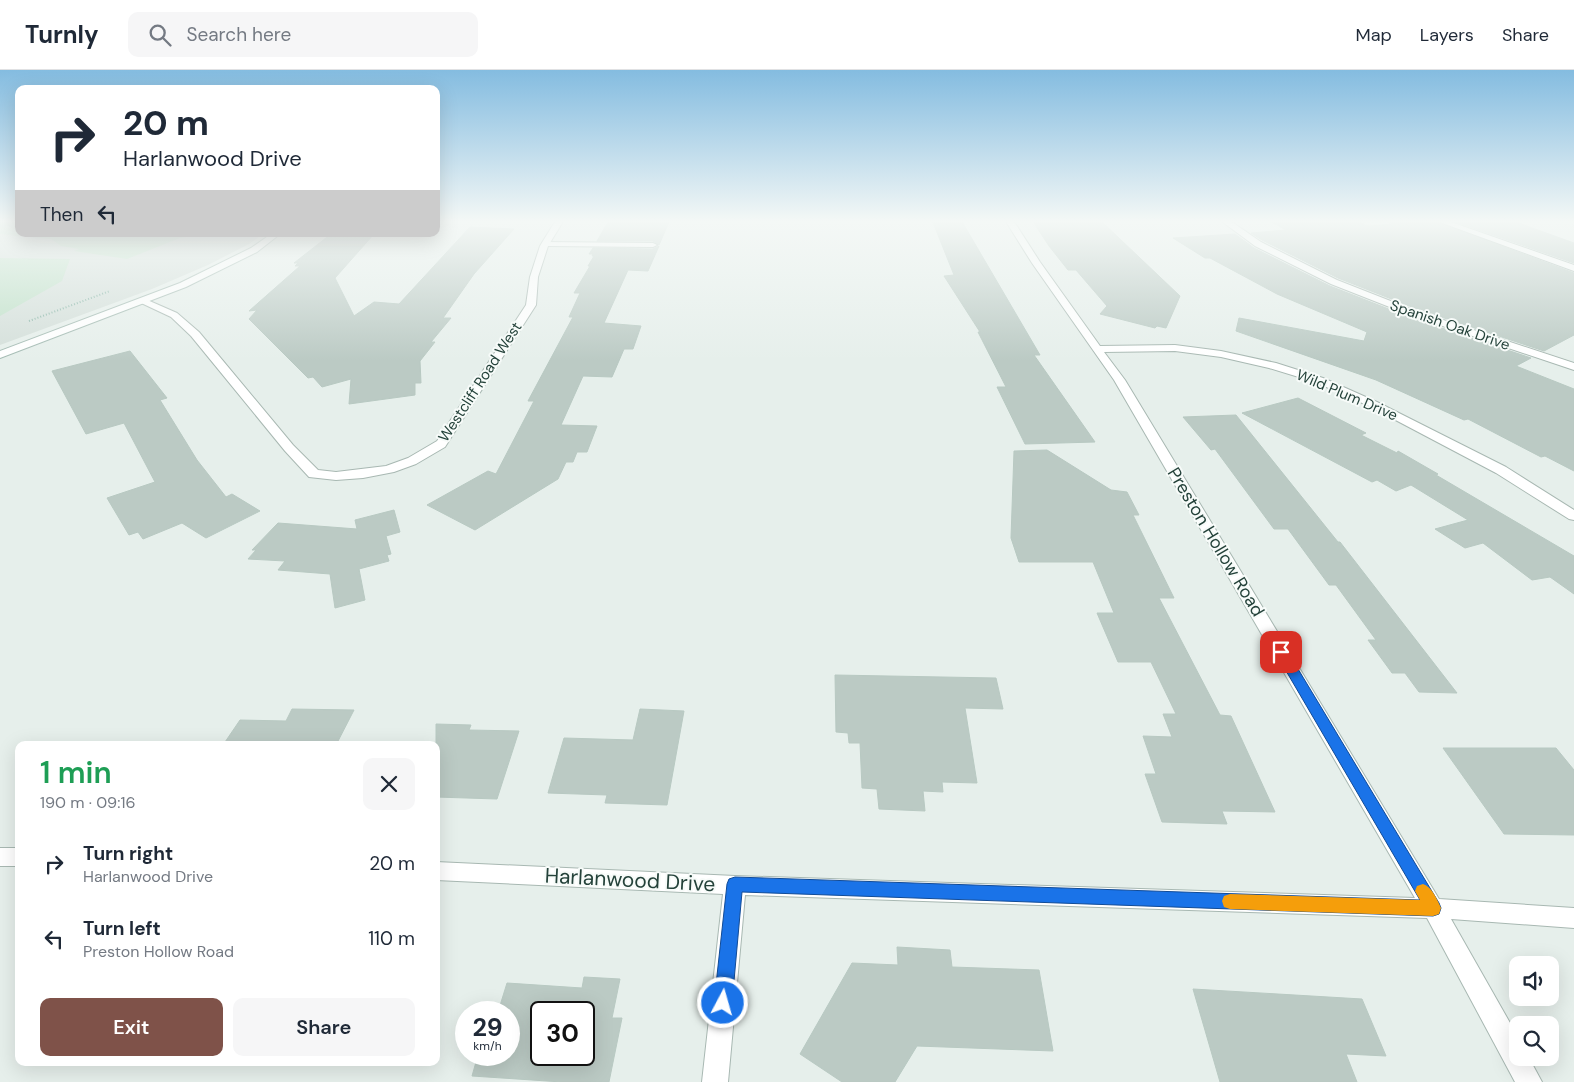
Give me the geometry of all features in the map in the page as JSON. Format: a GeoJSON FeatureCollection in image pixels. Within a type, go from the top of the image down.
{"type":"FeatureCollection","features":[{"type":"Feature","properties":{"kind":"street"},"geometry":{"type":"LineString","coordinates":[[0,355],[142,301],[221,267]]}},
{"type":"Feature","properties":{"kind":"street","name":"Westcliff Road West"},"geometry":{"type":"LineString","coordinates":[[142,301],[174,315],[194,334],[289,448],[314,474],[336,476],[363,474],[389,469],[412,461],[441,444],[531,305],[534,277],[538,267]]}},
{"type":"Feature","properties":{"kind":"street","name":"Preston Hollow Road"},"geometry":{"type":"LineString","coordinates":[[1039,267],[1120,380],[1433,908],[1529,1082]]}},
{"type":"Feature","properties":{"kind":"street","name":"Spanish Oak Drive"},"geometry":{"type":"LineString","coordinates":[[1303,267],[1377,300],[1574,367]]}},
{"type":"Feature","properties":{"kind":"street","name":"Wild Plum Drive"},"geometry":{"type":"LineString","coordinates":[[1096,349],[1175,348],[1203,351],[1272,365],[1319,380],[1373,404],[1502,470],[1574,516]]}},
{"type":"Feature","properties":{"kind":"street"},"geometry":{"type":"LineString","coordinates":[[0,858],[15,857]]}},
{"type":"Feature","properties":{"kind":"street","name":"Harlanwood Drive"},"geometry":{"type":"LineString","coordinates":[[440,871],[735,884],[1433,908],[1574,918]]}},
{"type":"Feature","properties":{"kind":"street"},"geometry":{"type":"LineString","coordinates":[[715,1082],[735,884]]}},
{"type":"Feature","properties":{"kind":"shaded area"},"geometry":{"type":"Polygon","coordinates":[[[0,267],[203,267],[152,289],[0,345],[0,267]]]}},
{"type":"Feature","properties":{"kind":"green space"},"geometry":{"type":"Polygon","coordinates":[[[0,267],[67,267],[62,281],[0,316],[0,267]]]}},
{"type":"Feature","properties":{"kind":"building"},"geometry":{"type":"Polygon","coordinates":[[[299,267],[345,267],[335,278],[354,316],[374,302],[399,304],[433,267],[480,267],[443,318],[451,318],[431,342],[435,342],[420,361],[421,383],[415,383],[415,395],[349,404],[351,379],[322,387],[313,377],[308,378],[249,319],[257,310],[249,311],[299,267]]]}},
{"type":"Feature","properties":{"kind":"building"},"geometry":{"type":"Polygon","coordinates":[[[589,267],[650,267],[648,271],[628,270],[604,323],[641,326],[633,349],[624,349],[612,377],[583,376],[561,425],[597,426],[587,452],[577,452],[573,462],[566,462],[558,479],[475,530],[427,505],[488,471],[496,474],[534,401],[528,401],[573,317],[569,317],[580,293],[574,293],[589,267]]]}},
{"type":"Feature","properties":{"kind":"building"},"geometry":{"type":"Polygon","coordinates":[[[951,267],[989,267],[1040,355],[1034,355],[1095,442],[1025,444],[997,387],[1006,387],[978,332],[980,332],[944,276],[954,275],[951,267]]]}},
{"type":"Feature","properties":{"kind":"building"},"geometry":{"type":"Polygon","coordinates":[[[1066,267],[1150,267],[1180,296],[1166,328],[1157,326],[1155,328],[1100,314],[1107,306],[1076,270],[1068,270],[1066,267]]]}},
{"type":"Feature","properties":{"kind":"building"},"geometry":{"type":"Polygon","coordinates":[[[1227,267],[1292,267],[1330,286],[1409,317],[1531,358],[1516,366],[1574,389],[1574,471],[1545,456],[1541,457],[1468,419],[1464,420],[1376,380],[1236,331],[1239,318],[1364,341],[1367,332],[1277,294],[1227,267]]]}},
{"type":"Feature","properties":{"kind":"building"},"geometry":{"type":"Polygon","coordinates":[[[1316,267],[1559,267],[1574,273],[1574,335],[1544,351],[1417,309],[1338,278],[1316,267]]]}},
{"type":"Feature","properties":{"kind":"building"},"geometry":{"type":"Polygon","coordinates":[[[130,351],[167,398],[160,400],[197,460],[226,497],[232,494],[260,511],[206,538],[182,523],[143,539],[138,532],[129,535],[107,498],[155,482],[124,423],[86,434],[52,371],[130,351]]]}},
{"type":"Feature","properties":{"kind":"building"},"geometry":{"type":"Polygon","coordinates":[[[1298,398],[1366,433],[1361,435],[1397,453],[1398,451],[1574,556],[1574,594],[1550,577],[1532,580],[1483,543],[1465,548],[1435,529],[1468,520],[1411,485],[1396,491],[1377,480],[1372,482],[1242,413],[1298,398]]]}},
{"type":"Feature","properties":{"kind":"building"},"geometry":{"type":"Polygon","coordinates":[[[1236,415],[1338,542],[1340,542],[1457,693],[1419,692],[1405,673],[1392,673],[1368,640],[1376,640],[1336,585],[1329,585],[1288,529],[1274,529],[1215,449],[1211,450],[1183,417],[1236,415]]]}},
{"type":"Feature","properties":{"kind":"building"},"geometry":{"type":"Polygon","coordinates":[[[1047,450],[1111,490],[1127,492],[1139,515],[1133,515],[1174,598],[1159,598],[1220,715],[1231,716],[1275,812],[1222,811],[1227,824],[1162,822],[1145,774],[1156,774],[1143,736],[1172,737],[1163,714],[1176,714],[1151,662],[1118,662],[1097,613],[1114,613],[1093,562],[1019,562],[1011,538],[1014,451],[1047,450]]]}},
{"type":"Feature","properties":{"kind":"building"},"geometry":{"type":"Polygon","coordinates":[[[394,510],[400,532],[386,536],[391,554],[387,555],[389,561],[359,569],[365,600],[335,608],[330,574],[278,570],[285,561],[248,559],[256,550],[252,550],[278,523],[357,529],[355,520],[394,510]]]}},
{"type":"Feature","properties":{"kind":"building"},"geometry":{"type":"Polygon","coordinates":[[[835,675],[996,678],[1003,709],[965,708],[977,783],[942,782],[943,792],[923,791],[925,811],[879,809],[877,789],[862,788],[860,743],[849,743],[848,733],[836,732],[835,675]]]}},
{"type":"Feature","properties":{"kind":"building"},"geometry":{"type":"Polygon","coordinates":[[[292,709],[354,710],[338,741],[226,741],[240,720],[286,721],[292,709]]]}},
{"type":"Feature","properties":{"kind":"building"},"geometry":{"type":"Polygon","coordinates":[[[640,709],[684,711],[667,805],[605,803],[607,795],[548,793],[564,738],[633,740],[640,709]]]}},
{"type":"Feature","properties":{"kind":"building"},"geometry":{"type":"Polygon","coordinates":[[[436,724],[471,725],[469,730],[519,731],[497,799],[440,797],[440,741],[436,741],[436,724]]]}},
{"type":"Feature","properties":{"kind":"building"},"geometry":{"type":"Polygon","coordinates":[[[1443,748],[1556,748],[1574,770],[1574,835],[1504,834],[1443,748]]]}},
{"type":"Feature","properties":{"kind":"building"},"geometry":{"type":"Polygon","coordinates":[[[897,947],[950,950],[952,967],[1039,970],[1053,1051],[917,1046],[895,1082],[842,1082],[800,1054],[852,963],[898,965],[897,947]]]}},
{"type":"Feature","properties":{"kind":"building"},"geometry":{"type":"Polygon","coordinates":[[[584,977],[620,979],[612,1018],[622,1018],[609,1082],[562,1082],[472,1076],[475,1066],[520,1066],[520,1001],[501,1001],[507,983],[582,988],[584,977]]]}},
{"type":"Feature","properties":{"kind":"building"},"geometry":{"type":"Polygon","coordinates":[[[1193,989],[1362,999],[1386,1056],[1346,1054],[1357,1082],[1220,1082],[1193,989]]]}},
{"type":"Feature","properties":{"kind":"slow traffic"},"geometry":{"type":"LineString","coordinates":[[1230,901],[1433,908],[1423,891]]}},
{"type":"Feature","properties":{"kind":"route"},"geometry":{"type":"LineString","coordinates":[[723,1003],[735,884],[1433,908],[1281,652]]}}]}
